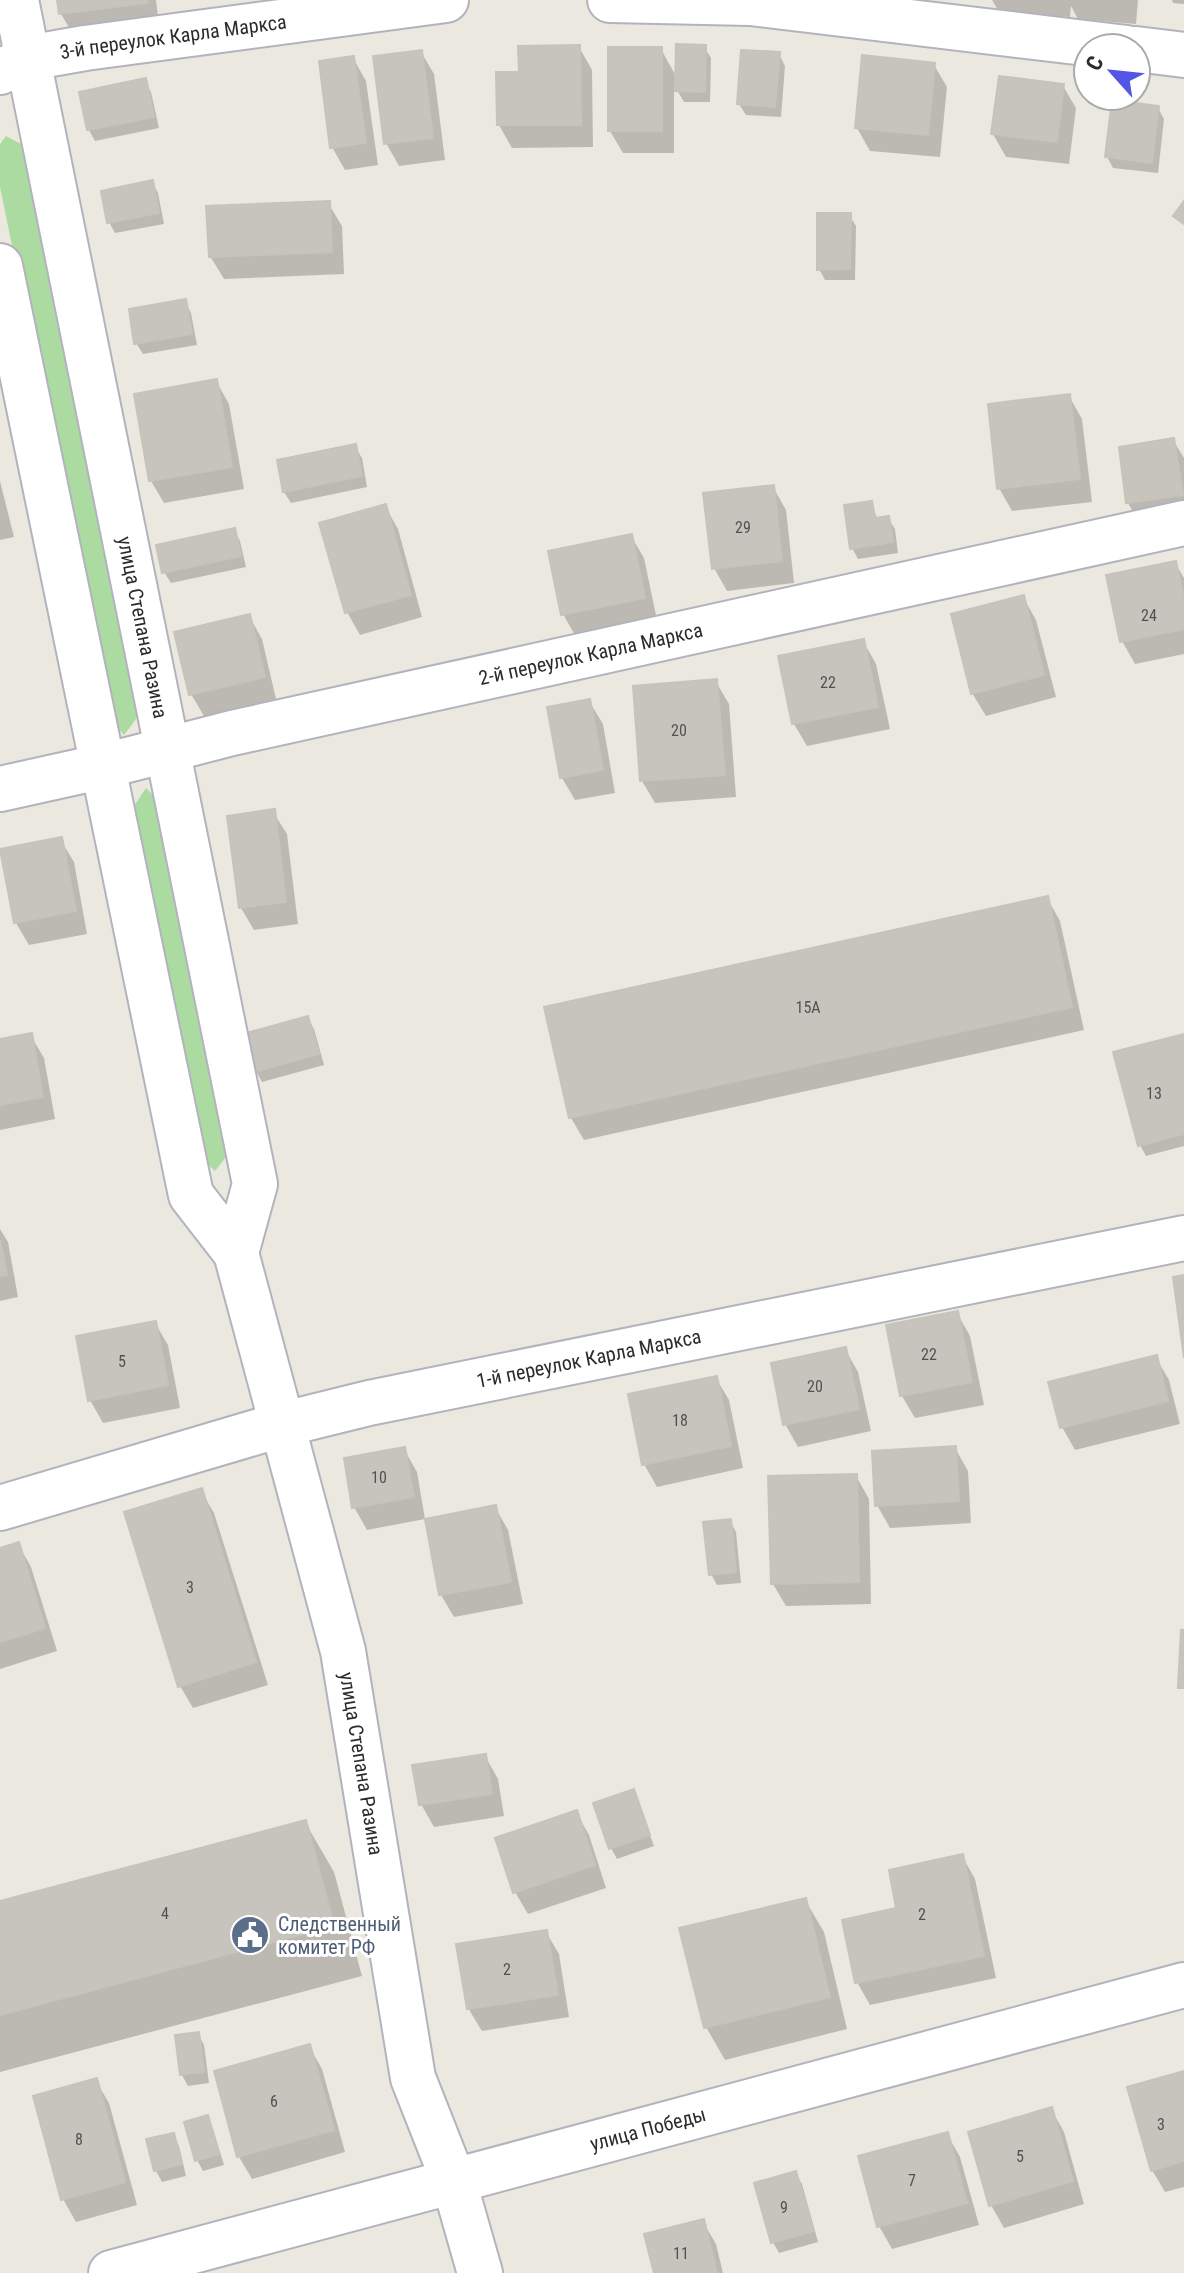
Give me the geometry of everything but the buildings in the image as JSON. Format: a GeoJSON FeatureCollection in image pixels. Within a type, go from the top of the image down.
{"type":"FeatureCollection","features":[{"type":"Feature","properties":{"kind":"street","name":"улица Степана Разина"},"geometry":{"type":"LineString","coordinates":[[16,0],[14,65],[167,750],[255,1184],[236,1253]]}},
{"type":"Feature","properties":{"kind":"street","name":"3-й переулок Карла Маркса"},"geometry":{"type":"LineString","coordinates":[[14,65],[446,0]]}},
{"type":"Feature","properties":{"kind":"street"},"geometry":{"type":"LineString","coordinates":[[610,0],[750,3],[1072,41]]}},
{"type":"Feature","properties":{"kind":"street"},"geometry":{"type":"LineString","coordinates":[[1152,51],[1184,55]]}},
{"type":"Feature","properties":{"kind":"street","name":"улица Степана Разина"},"geometry":{"type":"LineString","coordinates":[[0,266],[191,1195],[236,1253],[343,1651],[413,2078],[454,2182],[480,2273]]}},
{"type":"Feature","properties":{"kind":"street","name":"2-й переулок Карла Маркса"},"geometry":{"type":"LineString","coordinates":[[0,789],[232,733],[1184,523]]}},
{"type":"Feature","properties":{"kind":"street","name":"1-й переулок Карла Маркса"},"geometry":{"type":"LineString","coordinates":[[0,1508],[280,1425],[369,1403],[1184,1238]]}},
{"type":"Feature","properties":{"kind":"street","name":"улица Победы"},"geometry":{"type":"LineString","coordinates":[[111,2273],[1184,1985]]}},
{"type":"Feature","properties":{"kind":"green space"},"geometry":{"type":"Polygon","coordinates":[[[6,136],[25,146],[139,715],[124,735],[109,718],[0,187],[0,144],[6,136]]]}},
{"type":"Feature","properties":{"kind":"green space"},"geometry":{"type":"Polygon","coordinates":[[[146,788],[161,803],[232,1149],[215,1171],[197,1154],[130,812],[146,788]]]}},
{"type":"Feature","properties":{"kind":"place","name":"Следственный комитет РФ"},"geometry":{"type":"Point","coordinates":[250,1935]}}]}
